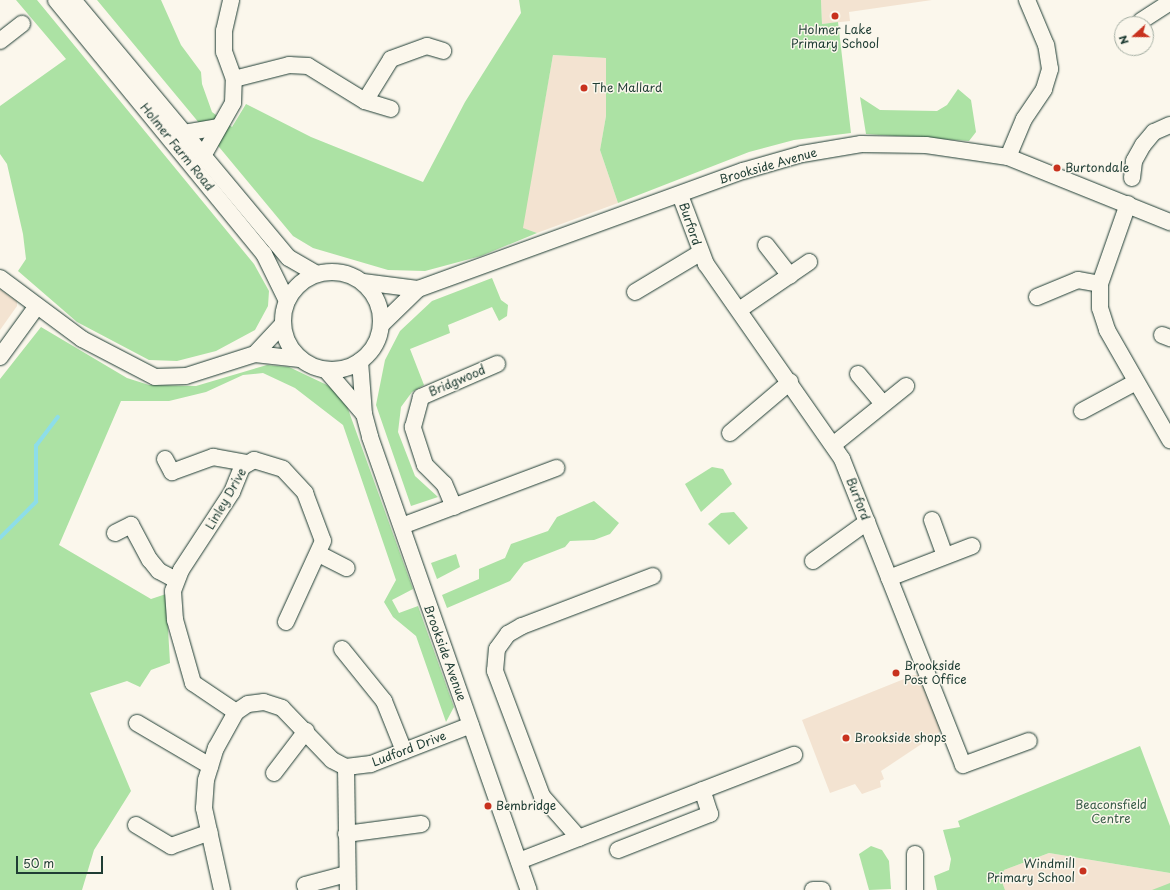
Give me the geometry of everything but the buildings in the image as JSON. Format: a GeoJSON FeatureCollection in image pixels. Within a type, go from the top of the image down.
{"type":"FeatureCollection","features":[{"type":"Feature","properties":{"kind":"street","name":"Holmer Farm Road"},"geometry":{"type":"LineString","coordinates":[[56,0],[264,254],[286,301]]}},
{"type":"Feature","properties":{"kind":"street","name":"Holmer Farm Road"},"geometry":{"type":"LineString","coordinates":[[74,0],[289,258],[317,274]]}},
{"type":"Feature","properties":{"kind":"street"},"geometry":{"type":"LineString","coordinates":[[203,156],[218,127],[233,103],[234,79],[224,45],[231,0]]}},
{"type":"Feature","properties":{"kind":"street"},"geometry":{"type":"LineString","coordinates":[[1008,157],[1024,119],[1044,89],[1050,69],[1046,45],[1027,0]]}},
{"type":"Feature","properties":{"kind":"street"},"geometry":{"type":"LineString","coordinates":[[1149,16],[1170,2]]}},
{"type":"Feature","properties":{"kind":"street"},"geometry":{"type":"LineString","coordinates":[[0,41],[22,24]]}},
{"type":"Feature","properties":{"kind":"street"},"geometry":{"type":"LineString","coordinates":[[364,101],[391,59],[427,46],[443,51]]}},
{"type":"Feature","properties":{"kind":"street"},"geometry":{"type":"LineString","coordinates":[[234,79],[288,64],[308,66],[364,101],[391,109]]}},
{"type":"Feature","properties":{"kind":"street"},"geometry":{"type":"LineString","coordinates":[[1132,178],[1127,160],[1154,132],[1170,125]]}},
{"type":"Feature","properties":{"kind":"street"},"geometry":{"type":"LineString","coordinates":[[184,133],[218,127]]}},
{"type":"Feature","properties":{"kind":"street","name":"Brookside Avenue"},"geometry":{"type":"LineString","coordinates":[[381,325],[418,288],[680,194],[802,154],[861,144],[926,145],[1008,157],[1170,222]]}},
{"type":"Feature","properties":{"kind":"street","name":"Burford"},"geometry":{"type":"LineString","coordinates":[[680,194],[700,253],[833,445],[867,522],[963,765],[1028,741]]}},
{"type":"Feature","properties":{"kind":"street"},"geometry":{"type":"LineString","coordinates":[[1128,204],[1100,284],[1100,308],[1107,330],[1170,438]]}},
{"type":"Feature","properties":{"kind":"street"},"geometry":{"type":"LineString","coordinates":[[766,245],[790,276]]}},
{"type":"Feature","properties":{"kind":"street"},"geometry":{"type":"LineString","coordinates":[[635,292],[700,253]]}},
{"type":"Feature","properties":{"kind":"street"},"geometry":{"type":"LineString","coordinates":[[739,310],[809,262]]}},
{"type":"Feature","properties":{"kind":"street"},"geometry":{"type":"LineString","coordinates":[[0,278],[88,342],[155,377],[186,376],[255,354],[300,359],[326,370],[341,370],[360,362],[375,346],[381,325],[378,304],[362,282],[343,273],[317,274],[299,284],[286,301],[282,324],[288,343],[300,359]]}},
{"type":"Feature","properties":{"kind":"street"},"geometry":{"type":"LineString","coordinates":[[1037,297],[1078,280],[1100,284]]}},
{"type":"Feature","properties":{"kind":"street","name":"Brookside Avenue"},"geometry":{"type":"LineString","coordinates":[[362,282],[418,288]]}},
{"type":"Feature","properties":{"kind":"street"},"geometry":{"type":"LineString","coordinates":[[0,357],[37,306]]}},
{"type":"Feature","properties":{"kind":"street"},"geometry":{"type":"LineString","coordinates":[[255,354],[282,324]]}},
{"type":"Feature","properties":{"kind":"street","name":"Brookside Avenue"},"geometry":{"type":"LineString","coordinates":[[360,362],[364,414],[529,890]]}},
{"type":"Feature","properties":{"kind":"street","name":"Bridgwood"},"geometry":{"type":"LineString","coordinates":[[454,507],[444,484],[425,465],[412,427],[421,397],[497,364]]}},
{"type":"Feature","properties":{"kind":"street","name":"Brookside Avenue"},"geometry":{"type":"LineString","coordinates":[[326,370],[364,414]]}},
{"type":"Feature","properties":{"kind":"street"},"geometry":{"type":"LineString","coordinates":[[858,374],[883,404]]}},
{"type":"Feature","properties":{"kind":"street"},"geometry":{"type":"LineString","coordinates":[[730,433],[790,382]]}},
{"type":"Feature","properties":{"kind":"street"},"geometry":{"type":"LineString","coordinates":[[1082,411],[1136,382]]}},
{"type":"Feature","properties":{"kind":"street"},"geometry":{"type":"LineString","coordinates":[[833,445],[906,386]]}},
{"type":"Feature","properties":{"kind":"street"},"geometry":{"type":"LineString","coordinates":[[165,459],[172,472],[213,457],[247,463]]}},
{"type":"Feature","properties":{"kind":"street","name":"Linley Drive"},"geometry":{"type":"LineString","coordinates":[[176,580],[219,516],[247,463],[264,461],[283,469],[305,493],[323,541],[319,554],[286,622]]}},
{"type":"Feature","properties":{"kind":"street"},"geometry":{"type":"LineString","coordinates":[[402,526],[556,468]]}},
{"type":"Feature","properties":{"kind":"street"},"geometry":{"type":"LineString","coordinates":[[932,520],[945,556]]}},
{"type":"Feature","properties":{"kind":"street"},"geometry":{"type":"LineString","coordinates":[[813,561],[867,522]]}},
{"type":"Feature","properties":{"kind":"street"},"geometry":{"type":"LineString","coordinates":[[115,533],[131,525],[150,560],[159,570],[176,580],[175,620],[193,683],[236,712]]}},
{"type":"Feature","properties":{"kind":"street"},"geometry":{"type":"LineString","coordinates":[[889,578],[972,546]]}},
{"type":"Feature","properties":{"kind":"street"},"geometry":{"type":"LineString","coordinates":[[319,554],[347,568]]}},
{"type":"Feature","properties":{"kind":"street"},"geometry":{"type":"LineString","coordinates":[[579,838],[542,796],[495,671],[497,649],[508,634],[522,626],[653,576]]}},
{"type":"Feature","properties":{"kind":"street"},"geometry":{"type":"LineString","coordinates":[[342,649],[384,701],[404,751]]}},
{"type":"Feature","properties":{"kind":"street"},"geometry":{"type":"LineString","coordinates":[[222,890],[204,808],[210,766],[236,712],[248,704],[264,702],[282,708],[306,731],[332,760],[346,767],[348,890]]}},
{"type":"Feature","properties":{"kind":"street"},"geometry":{"type":"LineString","coordinates":[[137,723],[210,766]]}},
{"type":"Feature","properties":{"kind":"street","name":"Ludford Drive"},"geometry":{"type":"LineString","coordinates":[[346,767],[370,764],[471,725]]}},
{"type":"Feature","properties":{"kind":"street"},"geometry":{"type":"LineString","coordinates":[[274,773],[306,731]]}},
{"type":"Feature","properties":{"kind":"street"},"geometry":{"type":"LineString","coordinates":[[519,861],[794,755]]}},
{"type":"Feature","properties":{"kind":"street"},"geometry":{"type":"LineString","coordinates":[[618,849],[710,814],[702,790]]}},
{"type":"Feature","properties":{"kind":"street"},"geometry":{"type":"LineString","coordinates":[[346,834],[421,824]]}},
{"type":"Feature","properties":{"kind":"street"},"geometry":{"type":"LineString","coordinates":[[136,826],[171,846],[210,832]]}},
{"type":"Feature","properties":{"kind":"street"},"geometry":{"type":"LineString","coordinates":[[915,854],[915,890]]}},
{"type":"Feature","properties":{"kind":"street"},"geometry":{"type":"LineString","coordinates":[[302,888],[347,874]]}},
{"type":"Feature","properties":{"kind":"street"},"geometry":{"type":"LineString","coordinates":[[813,890],[822,890]]}},
{"type":"Feature","properties":{"kind":"shaded area","name":"Holmer Lake Primary School"},"geometry":{"type":"Polygon","coordinates":[[[821,0],[932,0],[849,12],[850,21],[822,24],[821,0]]]}},
{"type":"Feature","properties":{"kind":"shaded area"},"geometry":{"type":"Polygon","coordinates":[[[553,55],[606,58],[606,116],[600,150],[618,203],[537,233],[522,228],[553,55]]]}},
{"type":"Feature","properties":{"kind":"shaded area"},"geometry":{"type":"Polygon","coordinates":[[[0,289],[17,301],[17,306],[0,330],[0,289]]]}},
{"type":"Feature","properties":{"kind":"shaded area"},"geometry":{"type":"Polygon","coordinates":[[[914,675],[919,675],[941,731],[881,771],[884,779],[880,781],[881,787],[862,794],[855,784],[830,793],[802,720],[914,675]]]}},
{"type":"Feature","properties":{"kind":"shaded area","name":"Windmill Primary School"},"geometry":{"type":"Polygon","coordinates":[[[1049,853],[1170,873],[1170,890],[1005,890],[1001,879],[1004,870],[1049,853]]]}},
{"type":"Feature","properties":{"kind":"green space"},"geometry":{"type":"Polygon","coordinates":[[[16,0],[37,0],[254,264],[269,291],[268,306],[255,330],[216,351],[177,361],[149,360],[77,322],[18,271],[26,259],[23,234],[7,164],[0,154],[0,106],[66,59],[16,0]]]}},
{"type":"Feature","properties":{"kind":"green space"},"geometry":{"type":"Polygon","coordinates":[[[97,0],[161,0],[181,45],[201,72],[202,84],[212,112],[232,127],[246,104],[311,137],[423,182],[465,102],[521,13],[519,0],[821,0],[822,24],[838,22],[851,133],[794,140],[749,152],[618,203],[600,150],[606,116],[606,58],[553,55],[523,228],[537,233],[481,256],[425,271],[388,270],[313,248],[293,236],[97,0]]]}},
{"type":"Feature","properties":{"kind":"green space"},"geometry":{"type":"Polygon","coordinates":[[[958,89],[971,100],[976,132],[969,141],[866,134],[860,97],[880,110],[937,111],[947,105],[958,89]]]}},
{"type":"Feature","properties":{"kind":"green space"},"geometry":{"type":"Polygon","coordinates":[[[492,278],[501,300],[508,305],[507,316],[499,321],[492,307],[448,325],[450,333],[410,349],[424,385],[412,392],[401,407],[398,432],[415,476],[438,497],[411,506],[376,405],[385,360],[400,331],[432,301],[492,278]]]}},
{"type":"Feature","properties":{"kind":"green space"},"geometry":{"type":"Polygon","coordinates":[[[41,327],[127,378],[149,385],[196,386],[267,365],[289,367],[327,385],[344,398],[413,589],[392,600],[399,613],[418,606],[454,707],[446,722],[416,636],[393,617],[384,602],[396,580],[343,425],[295,388],[263,373],[243,375],[206,392],[169,401],[121,401],[59,545],[151,599],[166,594],[170,663],[151,670],[140,687],[127,681],[90,693],[131,791],[94,850],[82,890],[0,890],[0,379],[41,327]]]}},
{"type":"Feature","properties":{"kind":"green space"},"geometry":{"type":"Polygon","coordinates":[[[712,467],[723,469],[732,484],[701,512],[685,484],[712,467]]]}},
{"type":"Feature","properties":{"kind":"green space"},"geometry":{"type":"Polygon","coordinates":[[[594,501],[619,523],[610,534],[594,540],[570,541],[565,547],[524,563],[510,581],[447,608],[442,595],[479,579],[479,569],[505,558],[511,544],[548,531],[557,517],[594,501]]]}},
{"type":"Feature","properties":{"kind":"green space"},"geometry":{"type":"Polygon","coordinates":[[[734,512],[748,528],[729,545],[708,524],[721,513],[734,512]]]}},
{"type":"Feature","properties":{"kind":"green space"},"geometry":{"type":"Polygon","coordinates":[[[456,554],[460,567],[437,579],[431,563],[456,554]]]}},
{"type":"Feature","properties":{"kind":"green space","name":"Beaconsfield Centre"},"geometry":{"type":"Polygon","coordinates":[[[1140,746],[1170,826],[1170,873],[1049,853],[1004,870],[1001,879],[1005,890],[937,890],[934,876],[949,870],[951,859],[943,830],[960,827],[958,821],[1140,746]]]}},
{"type":"Feature","properties":{"kind":"green space"},"geometry":{"type":"Polygon","coordinates":[[[871,846],[882,850],[889,861],[891,889],[869,890],[859,854],[871,846]]]}},
{"type":"Feature","properties":{"kind":"green space"},"geometry":{"type":"Polygon","coordinates":[[[1170,883],[1170,890],[1152,890],[1170,883]]]}},
{"type":"Feature","properties":{"kind":"waterway"},"geometry":{"type":"LineString","coordinates":[[0,538],[36,502],[36,446],[58,417]]}},
{"type":"Feature","properties":{"kind":"place","name":"Holmer Lake Primary School"},"geometry":{"type":"Point","coordinates":[835,16]}},
{"type":"Feature","properties":{"kind":"place","name":"The Mallard"},"geometry":{"type":"Point","coordinates":[584,88]}},
{"type":"Feature","properties":{"kind":"place","name":"Burtondale"},"geometry":{"type":"Point","coordinates":[1057,168]}},
{"type":"Feature","properties":{"kind":"place","name":"Brookside Post Office"},"geometry":{"type":"Point","coordinates":[896,673]}},
{"type":"Feature","properties":{"kind":"place","name":"Brookside shops"},"geometry":{"type":"Point","coordinates":[846,738]}},
{"type":"Feature","properties":{"kind":"place","name":"Bembridge"},"geometry":{"type":"Point","coordinates":[488,806]}},
{"type":"Feature","properties":{"kind":"place","name":"Windmill Primary School"},"geometry":{"type":"Point","coordinates":[1083,871]}}]}
